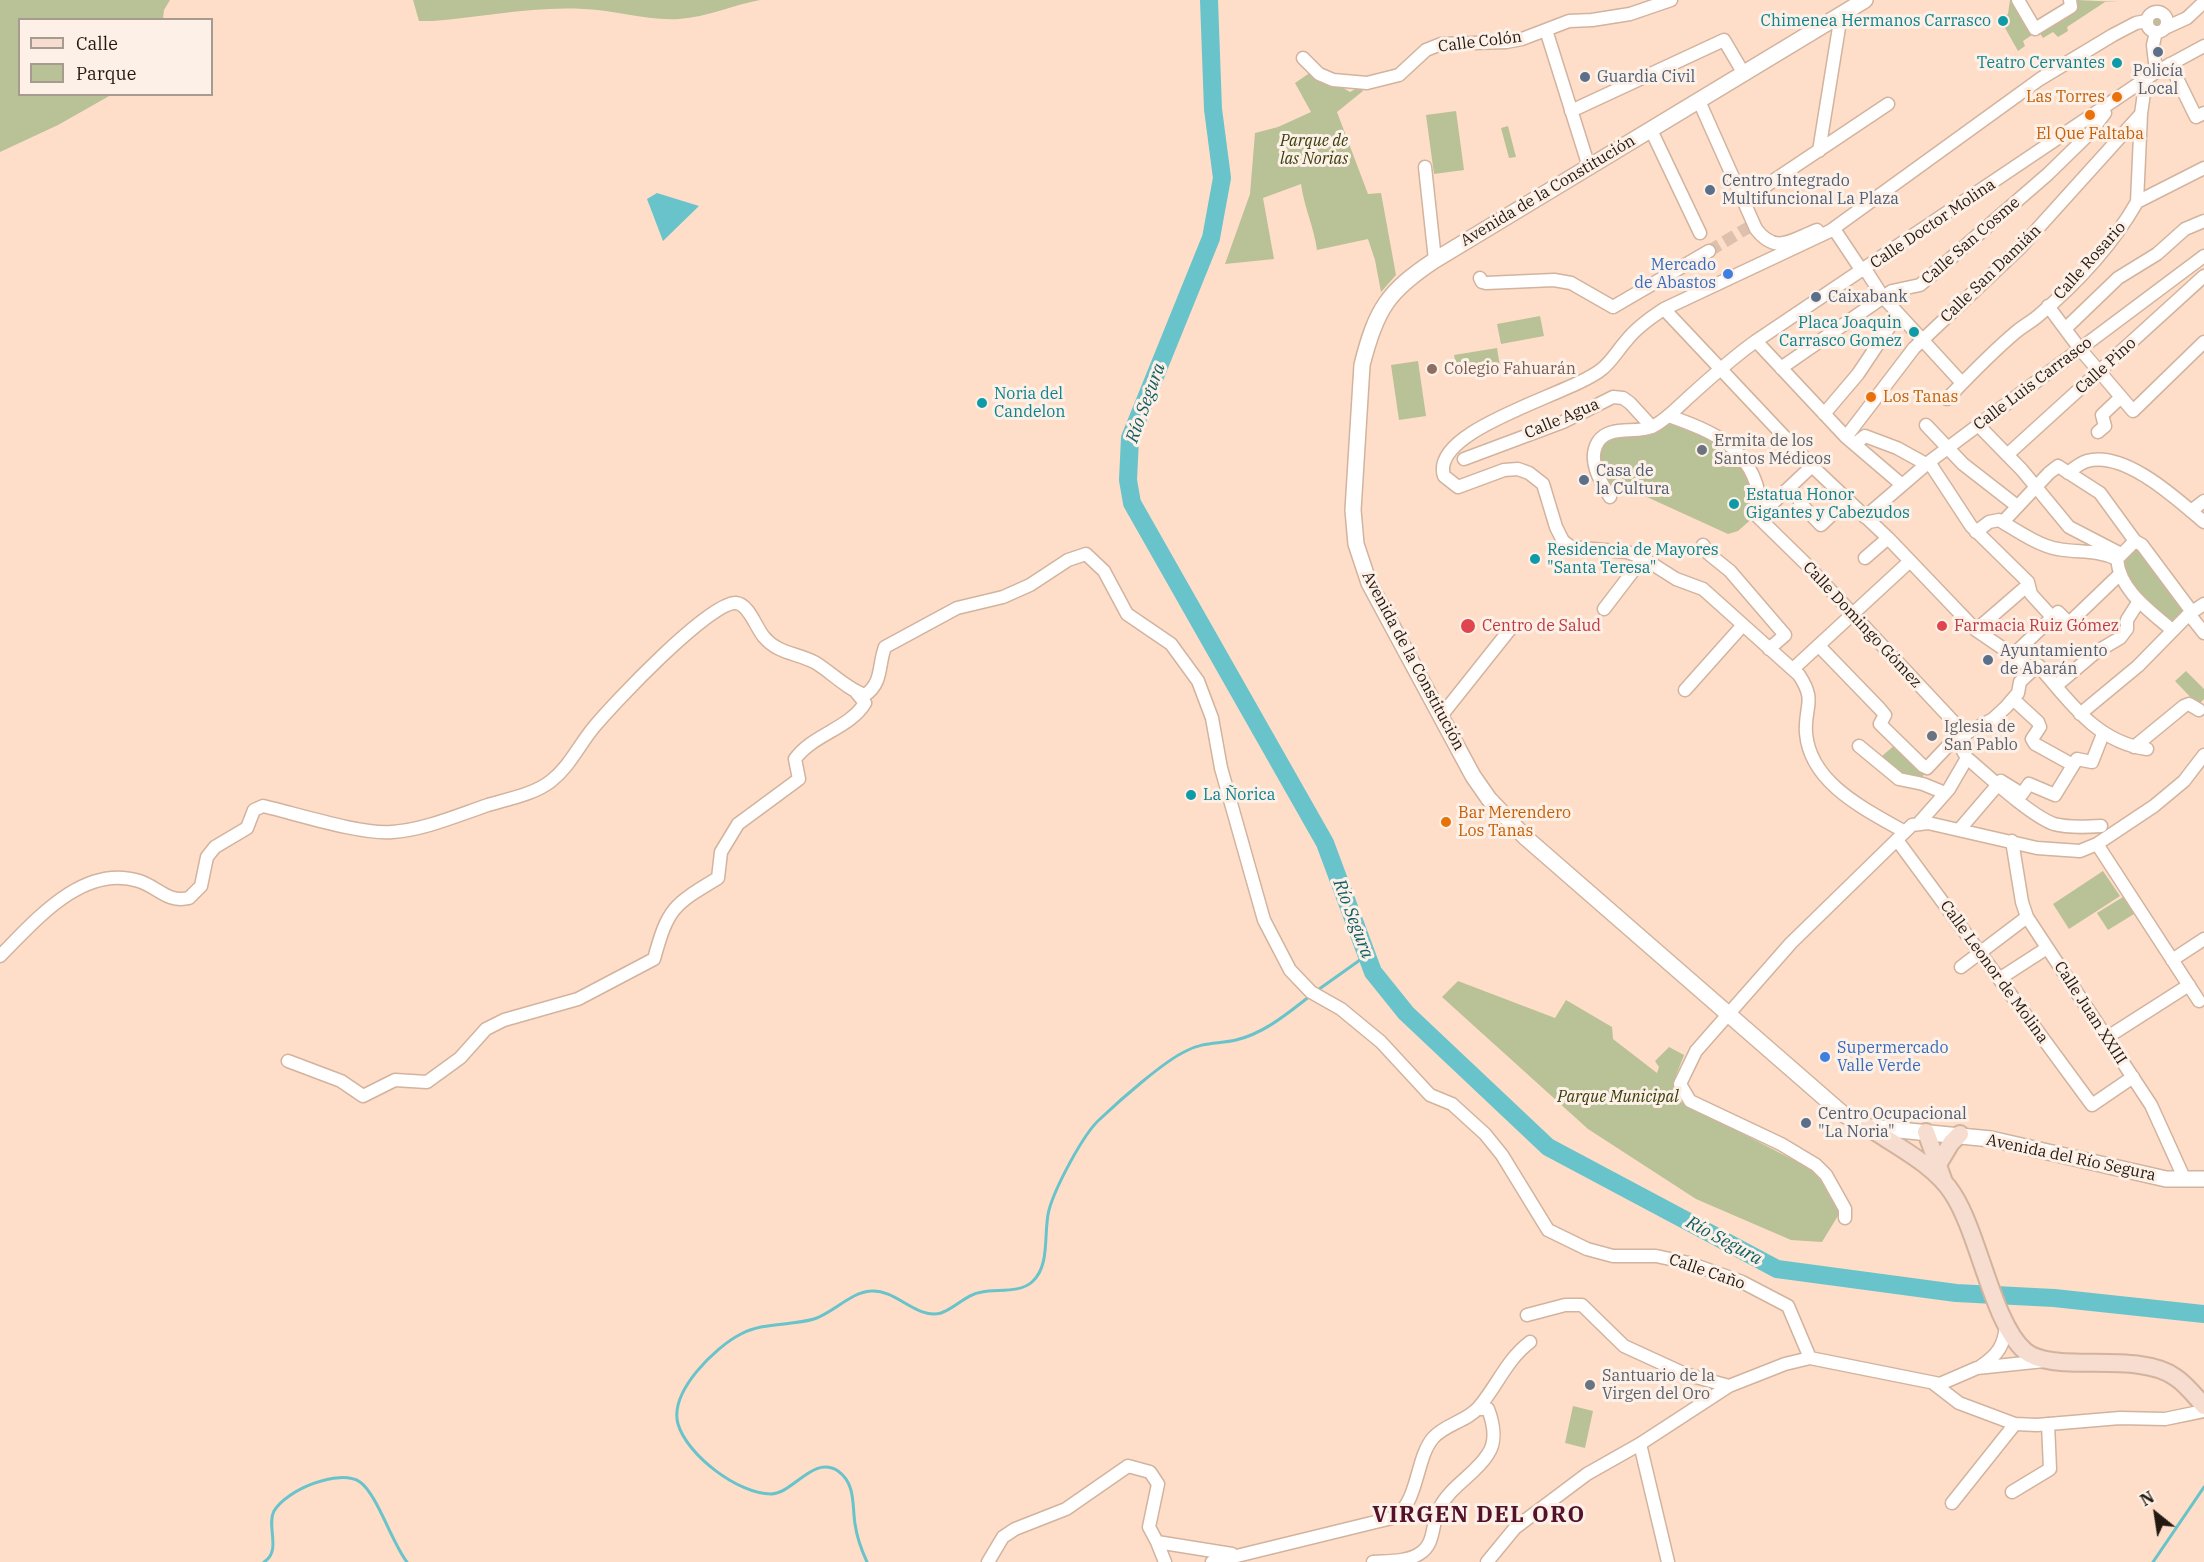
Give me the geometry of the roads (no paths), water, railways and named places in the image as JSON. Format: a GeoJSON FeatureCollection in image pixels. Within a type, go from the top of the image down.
{"type":"FeatureCollection","features":[{"type":"Feature","properties":{"kind":"main road"},"geometry":{"type":"LineString","coordinates":[[1868,1126],[1934,1166]]}},
{"type":"Feature","properties":{"kind":"main road"},"geometry":{"type":"LineString","coordinates":[[1926,1132],[1934,1166],[1954,1195],[1972,1234],[2006,1326],[2014,1341],[2027,1353],[2045,1361],[2098,1361],[2156,1369],[2175,1376],[2204,1406]]}},
{"type":"Feature","properties":{"kind":"main road"},"geometry":{"type":"LineString","coordinates":[[1934,1166],[1950,1143],[1960,1134]]}},
{"type":"Feature","properties":{"kind":"street","name":"Calle Colón"},"geometry":{"type":"LineString","coordinates":[[1303,58],[1319,74],[1333,80],[1367,83],[1398,75],[1426,50],[1442,45],[1506,42],[1569,21],[1630,14],[1671,0]]}},
{"type":"Feature","properties":{"kind":"street","name":"Avenida de la Constitución"},"geometry":{"type":"LineString","coordinates":[[1726,1015],[1510,823],[1473,776],[1369,583],[1356,544],[1353,510],[1359,393],[1368,342],[1392,292],[1435,260],[1866,0]]}},
{"type":"Feature","properties":{"kind":"street"},"geometry":{"type":"LineString","coordinates":[[2018,0],[2035,29],[2071,7],[2070,0]]}},
{"type":"Feature","properties":{"kind":"street"},"geometry":{"type":"LineString","coordinates":[[2148,0],[2148,27],[2161,30],[2187,18],[2204,2]]}},
{"type":"Feature","properties":{"kind":"street"},"geometry":{"type":"LineString","coordinates":[[1901,836],[1844,796],[1827,778],[1810,749],[1806,734],[1810,700],[1807,686],[1793,669],[1703,589],[1676,579],[1643,558],[1627,552],[1571,547],[1563,541],[1556,527],[1543,484],[1529,473],[1518,469],[1504,470],[1458,487],[1448,481],[1442,470],[1447,454],[1471,432],[1603,369],[1640,326],[1664,309],[1832,230],[2040,79],[2159,11],[2165,15],[2167,21],[2161,30]]}},
{"type":"Feature","properties":{"kind":"street"},"geometry":{"type":"LineString","coordinates":[[1819,151],[1841,15]]}},
{"type":"Feature","properties":{"kind":"street"},"geometry":{"type":"LineString","coordinates":[[1546,30],[1588,167]]}},
{"type":"Feature","properties":{"kind":"street","name":"Calle Rosario"},"geometry":{"type":"LineString","coordinates":[[1947,399],[2017,331],[2048,306],[2118,233],[2137,202],[2141,114],[2151,76],[2153,45],[2161,30]]}},
{"type":"Feature","properties":{"kind":"street"},"geometry":{"type":"LineString","coordinates":[[1571,111],[1724,40],[1744,74]]}},
{"type":"Feature","properties":{"kind":"street","name":"Calle Doctor Molina"},"geometry":{"type":"LineString","coordinates":[[1652,427],[1669,416],[1721,368],[1756,341],[2151,76],[2204,46]]}},
{"type":"Feature","properties":{"kind":"street"},"geometry":{"type":"LineString","coordinates":[[2170,64],[2196,117],[2204,113]]}},
{"type":"Feature","properties":{"kind":"street"},"geometry":{"type":"LineString","coordinates":[[1699,102],[1756,229],[1766,241],[1777,245],[1818,230],[1832,230]]}},
{"type":"Feature","properties":{"kind":"street"},"geometry":{"type":"LineString","coordinates":[[1743,201],[1888,104]]}},
{"type":"Feature","properties":{"kind":"street","name":"Calle San Cosme"},"geometry":{"type":"LineString","coordinates":[[1781,369],[1883,297],[1899,289],[1920,285],[2090,133],[2111,104]]}},
{"type":"Feature","properties":{"kind":"street","name":"Calle San Damián"},"geometry":{"type":"LineString","coordinates":[[1850,440],[1897,367],[1922,340],[1979,289],[2021,247],[2141,114]]}},
{"type":"Feature","properties":{"kind":"street"},"geometry":{"type":"LineString","coordinates":[[1651,130],[1700,233]]}},
{"type":"Feature","properties":{"kind":"street"},"geometry":{"type":"LineString","coordinates":[[1425,168],[1435,260]]}},
{"type":"Feature","properties":{"kind":"street"},"geometry":{"type":"LineString","coordinates":[[2137,202],[2204,168]]}},
{"type":"Feature","properties":{"kind":"street"},"geometry":{"type":"LineString","coordinates":[[2065,329],[2118,278],[2157,254],[2185,230],[2204,221]]}},
{"type":"Feature","properties":{"kind":"street"},"geometry":{"type":"LineString","coordinates":[[1832,230],[1883,297],[1962,384]]}},
{"type":"Feature","properties":{"kind":"street"},"geometry":{"type":"LineString","coordinates":[[1480,278],[1486,283],[1554,280],[1570,283],[1613,307],[1709,251]]}},
{"type":"Feature","properties":{"kind":"street","name":"Calle Luis Carrasco"},"geometry":{"type":"LineString","coordinates":[[1865,517],[1927,463],[2204,256]]}},
{"type":"Feature","properties":{"kind":"street","name":"Calle Pino"},"geometry":{"type":"LineString","coordinates":[[2007,455],[2204,276]]}},
{"type":"Feature","properties":{"kind":"street"},"geometry":{"type":"LineString","coordinates":[[2048,306],[2098,373],[2133,411],[2204,342]]}},
{"type":"Feature","properties":{"kind":"street"},"geometry":{"type":"LineString","coordinates":[[1664,309],[1812,466],[1888,538],[1976,630],[1987,636],[2011,657],[2035,667],[2056,686],[2080,714],[2103,734],[2134,747],[2147,749]]}},
{"type":"Feature","properties":{"kind":"street"},"geometry":{"type":"LineString","coordinates":[[1824,414],[1858,374],[1898,314]]}},
{"type":"Feature","properties":{"kind":"street"},"geometry":{"type":"LineString","coordinates":[[1756,341],[1850,440],[1901,484]]}},
{"type":"Feature","properties":{"kind":"street","name":"Calle Agua"},"geometry":{"type":"LineString","coordinates":[[1464,459],[1563,422],[1612,397],[1623,398],[1630,403],[1652,427]]}},
{"type":"Feature","properties":{"kind":"street"},"geometry":{"type":"LineString","coordinates":[[2098,432],[2104,426],[2102,415],[2121,397]]}},
{"type":"Feature","properties":{"kind":"street"},"geometry":{"type":"LineString","coordinates":[[1669,416],[1722,437],[1742,458],[1757,480],[1760,500]]}},
{"type":"Feature","properties":{"kind":"street"},"geometry":{"type":"LineString","coordinates":[[1926,425],[1992,489],[2017,506]]}},
{"type":"Feature","properties":{"kind":"street"},"geometry":{"type":"LineString","coordinates":[[1978,425],[2036,486],[2069,527],[2119,556]]}},
{"type":"Feature","properties":{"kind":"street"},"geometry":{"type":"LineString","coordinates":[[1610,497],[1595,467],[1593,452],[1599,440],[1616,431],[1635,432],[1652,427]]}},
{"type":"Feature","properties":{"kind":"street"},"geometry":{"type":"LineString","coordinates":[[1850,440],[1864,436],[1897,448],[1927,463],[1976,532],[2028,585],[2031,594],[2052,617]]}},
{"type":"Feature","properties":{"kind":"street"},"geometry":{"type":"LineString","coordinates":[[2003,522],[2036,486],[2063,470],[2093,459],[2125,466],[2160,485],[2204,522]]}},
{"type":"Feature","properties":{"kind":"street","name":"Calle Domingo Gómez"},"geometry":{"type":"LineString","coordinates":[[1812,466],[1758,517],[1964,733]]}},
{"type":"Feature","properties":{"kind":"street"},"geometry":{"type":"LineString","coordinates":[[2063,470],[2100,493],[2131,532],[2135,542],[2142,545],[2204,633]]}},
{"type":"Feature","properties":{"kind":"street"},"geometry":{"type":"LineString","coordinates":[[1800,503],[1821,525],[1847,500]]}},
{"type":"Feature","properties":{"kind":"street"},"geometry":{"type":"LineString","coordinates":[[2191,511],[2204,501]]}},
{"type":"Feature","properties":{"kind":"street"},"geometry":{"type":"LineString","coordinates":[[1976,532],[1989,522],[2003,522],[2055,549],[2090,550],[2119,556]]}},
{"type":"Feature","properties":{"kind":"street"},"geometry":{"type":"LineString","coordinates":[[1865,558],[1888,538]]}},
{"type":"Feature","properties":{"kind":"street"},"geometry":{"type":"LineString","coordinates":[[2011,657],[2058,612],[2070,623],[2118,576],[2119,556],[2135,542]]}},
{"type":"Feature","properties":{"kind":"street"},"geometry":{"type":"LineString","coordinates":[[1703,545],[1709,554],[1730,571],[1785,635],[1769,649]]}},
{"type":"Feature","properties":{"kind":"street","name":"Calle Caño"},"geometry":{"type":"LineString","coordinates":[[856,692],[865,694],[875,688],[880,676],[879,664],[885,647],[900,638],[920,630],[957,608],[1003,597],[1030,585],[1068,560],[1086,554],[1094,559],[1104,572],[1127,614],[1171,644],[1198,681],[1212,718],[1221,768],[1263,920],[1290,970],[1313,994],[1341,1009],[1381,1042],[1430,1095],[1462,1112],[1502,1155],[1548,1230],[1587,1249],[1613,1256],[1656,1256],[1689,1263],[1742,1282],[1788,1306],[1810,1358]]}},
{"type":"Feature","properties":{"kind":"street"},"geometry":{"type":"LineString","coordinates":[[1604,609],[1643,558]]}},
{"type":"Feature","properties":{"kind":"street"},"geometry":{"type":"LineString","coordinates":[[1793,669],[1910,561]]}},
{"type":"Feature","properties":{"kind":"street"},"geometry":{"type":"LineString","coordinates":[[2118,576],[2139,601],[2172,630]]}},
{"type":"Feature","properties":{"kind":"street"},"geometry":{"type":"LineString","coordinates":[[1976,630],[2028,585]]}},
{"type":"Feature","properties":{"kind":"street"},"geometry":{"type":"LineString","coordinates":[[2056,686],[2096,652],[2120,638],[2127,629],[2127,620],[2139,601]]}},
{"type":"Feature","properties":{"kind":"street"},"geometry":{"type":"LineString","coordinates":[[0,956],[73,891],[99,879],[125,878],[140,881],[169,899],[189,898],[201,886],[207,857],[215,847],[247,828],[257,808],[263,806],[356,827],[391,832],[469,811],[525,793],[550,782],[573,759],[592,729],[619,700],[682,638],[723,606],[736,603],[743,606],[764,638],[782,652],[813,662],[856,692],[865,704],[858,714],[805,745],[795,759],[799,778],[738,824],[721,852],[718,878],[680,901],[663,928],[654,959],[578,999],[504,1020],[486,1029],[460,1058],[427,1082],[395,1080],[363,1096],[342,1081],[288,1061]]}},
{"type":"Feature","properties":{"kind":"street"},"geometry":{"type":"LineString","coordinates":[[2080,714],[2138,666],[2190,613],[2204,604]]}},
{"type":"Feature","properties":{"kind":"street"},"geometry":{"type":"LineString","coordinates":[[1685,690],[1743,625]]}},
{"type":"Feature","properties":{"kind":"street"},"geometry":{"type":"LineString","coordinates":[[1441,716],[1511,628]]}},
{"type":"Feature","properties":{"kind":"street"},"geometry":{"type":"LineString","coordinates":[[1819,645],[1885,715],[1880,724],[1927,768],[1964,733],[1993,719],[2018,693],[2020,682],[2035,667]]}},
{"type":"Feature","properties":{"kind":"street"},"geometry":{"type":"LineString","coordinates":[[2013,699],[2038,722],[2040,727],[2032,739],[2035,744],[2073,765]]}},
{"type":"Feature","properties":{"kind":"street"},"geometry":{"type":"LineString","coordinates":[[2134,747],[2184,706],[2189,704],[2199,710]]}},
{"type":"Feature","properties":{"kind":"street"},"geometry":{"type":"LineString","coordinates":[[1964,733],[1963,751],[1967,758],[2052,823],[2068,826],[2101,826]]}},
{"type":"Feature","properties":{"kind":"street"},"geometry":{"type":"LineString","coordinates":[[1959,830],[2001,781],[2022,794],[2029,784],[2034,784],[2055,795],[2077,759],[2092,762],[2103,734]]}},
{"type":"Feature","properties":{"kind":"street"},"geometry":{"type":"LineString","coordinates":[[1859,746],[1899,779],[1923,784],[1945,794]]}},
{"type":"Feature","properties":{"kind":"street"},"geometry":{"type":"LineString","coordinates":[[1919,823],[2059,851],[2080,851],[2097,844],[2162,800],[2189,775],[2204,755]]}},
{"type":"Feature","properties":{"kind":"street"},"geometry":{"type":"LineString","coordinates":[[1845,1218],[1845,1209],[1826,1175],[1816,1165],[1781,1144],[1690,1101],[1683,1093],[1680,1084],[1696,1051],[1726,1015],[1791,943],[1901,836],[1919,823],[1945,794],[1967,758]]}},
{"type":"Feature","properties":{"kind":"street","name":"Calle Leonor de Molina"},"geometry":{"type":"LineString","coordinates":[[1901,836],[1980,953],[2092,1105],[2133,1077]]}},
{"type":"Feature","properties":{"kind":"street","name":"Calle Juan XXIII"},"geometry":{"type":"LineString","coordinates":[[2012,841],[2022,902],[2027,917],[2156,1114],[2185,1180]]}},
{"type":"Feature","properties":{"kind":"street"},"geometry":{"type":"LineString","coordinates":[[2097,844],[2199,1001]]}},
{"type":"Feature","properties":{"kind":"street"},"geometry":{"type":"LineString","coordinates":[[1961,967],[2027,917]]}},
{"type":"Feature","properties":{"kind":"street"},"geometry":{"type":"LineString","coordinates":[[2172,960],[2204,939]]}},
{"type":"Feature","properties":{"kind":"street"},"geometry":{"type":"LineString","coordinates":[[1999,979],[2047,948]]}},
{"type":"Feature","properties":{"kind":"street"},"geometry":{"type":"LineString","coordinates":[[2106,1038],[2189,985]]}},
{"type":"Feature","properties":{"kind":"street","name":"Avenida del Río Segura"},"geometry":{"type":"LineString","coordinates":[[1726,1015],[1843,1113],[1868,1126],[1960,1134],[2031,1147],[2166,1179],[2204,1179]]}},
{"type":"Feature","properties":{"kind":"street"},"geometry":{"type":"LineString","coordinates":[[1527,1315],[1564,1305],[1582,1305],[1624,1346],[1685,1374],[1730,1386]]}},
{"type":"Feature","properties":{"kind":"street"},"geometry":{"type":"LineString","coordinates":[[1487,1562],[1515,1528],[1587,1474],[1640,1444],[1730,1386],[1785,1364],[1810,1358],[1940,1384],[1977,1368],[1993,1358],[2004,1344],[2006,1326]]}},
{"type":"Feature","properties":{"kind":"street"},"geometry":{"type":"LineString","coordinates":[[1212,1562],[1396,1517],[1403,1511],[1433,1439],[1478,1409],[1507,1366],[1530,1342]]}},
{"type":"Feature","properties":{"kind":"street"},"geometry":{"type":"LineString","coordinates":[[1977,1368],[2045,1361]]}},
{"type":"Feature","properties":{"kind":"street"},"geometry":{"type":"LineString","coordinates":[[1933,1383],[1959,1403],[2015,1424],[2048,1424],[2120,1418],[2165,1419],[2204,1412]]}},
{"type":"Feature","properties":{"kind":"street"},"geometry":{"type":"LineString","coordinates":[[1373,1562],[1404,1560],[1419,1554],[1428,1545],[1437,1512],[1444,1500],[1489,1454],[1493,1441],[1492,1421],[1488,1409],[1478,1409]]}},
{"type":"Feature","properties":{"kind":"street"},"geometry":{"type":"LineString","coordinates":[[1952,1503],[2015,1424]]}},
{"type":"Feature","properties":{"kind":"street"},"geometry":{"type":"LineString","coordinates":[[2012,1492],[2050,1469],[2048,1424]]}},
{"type":"Feature","properties":{"kind":"street"},"geometry":{"type":"LineString","coordinates":[[1640,1444],[1668,1562]]}},
{"type":"Feature","properties":{"kind":"street"},"geometry":{"type":"LineString","coordinates":[[988,1562],[1003,1536],[1066,1509],[1128,1466],[1150,1472],[1158,1484],[1149,1527],[1165,1562]]}},
{"type":"Feature","properties":{"kind":"street"},"geometry":{"type":"LineString","coordinates":[[1157,1542],[1237,1555]]}},
{"type":"Feature","properties":{"kind":"water"},"geometry":{"type":"Polygon","coordinates":[[[657,193],[699,206],[663,241],[647,199],[657,193]]]}},
{"type":"Feature","properties":{"kind":"waterway","name":"Río Segura"},"geometry":{"type":"LineString","coordinates":[[1209,0],[1213,109],[1222,178],[1211,238],[1130,438],[1128,480],[1132,503],[1325,843],[1373,972],[1406,1013],[1548,1147],[1777,1269],[1956,1293],[2054,1298],[2204,1314]]}},
{"type":"Feature","properties":{"kind":"waterway"},"geometry":{"type":"LineString","coordinates":[[1315,992],[1367,955]]}},
{"type":"Feature","properties":{"kind":"waterway"},"geometry":{"type":"LineString","coordinates":[[867,1562],[857,1534],[850,1488],[844,1476],[838,1471],[829,1467],[820,1468],[779,1492],[771,1494],[758,1492],[729,1480],[703,1460],[692,1448],[678,1424],[677,1411],[680,1398],[696,1372],[719,1349],[741,1334],[768,1326],[814,1319],[864,1292],[880,1292],[915,1309],[932,1314],[946,1311],[976,1293],[1021,1288],[1032,1282],[1042,1267],[1047,1219],[1057,1189],[1070,1162],[1093,1126],[1142,1082],[1177,1056],[1198,1046],[1236,1040],[1257,1033],[1276,1022],[1310,996]]}},
{"type":"Feature","properties":{"kind":"waterway"},"geometry":{"type":"LineString","coordinates":[[264,1562],[272,1552],[272,1517],[280,1503],[314,1483],[339,1478],[351,1478],[366,1488],[407,1562]]}},
{"type":"Feature","properties":{"kind":"waterway"},"geometry":{"type":"LineString","coordinates":[[2153,1562],[2204,1487]]}},
{"type":"Feature","properties":{"kind":"tunnel"},"geometry":{"type":"LineString","coordinates":[[1709,251],[1754,224]]}},
{"type":"Feature","properties":{"kind":"place","name":"Chimenea Hermanos Carrasco"},"geometry":{"type":"Point","coordinates":[2003,21]}},
{"type":"Feature","properties":{"kind":"place","name":"Policía Local"},"geometry":{"type":"Point","coordinates":[2158,52]}},
{"type":"Feature","properties":{"kind":"place","name":"Teatro Cervantes"},"geometry":{"type":"Point","coordinates":[2117,63]}},
{"type":"Feature","properties":{"kind":"place","name":"Guardia Civil"},"geometry":{"type":"Point","coordinates":[1585,77]}},
{"type":"Feature","properties":{"kind":"place","name":"Las Torres"},"geometry":{"type":"Point","coordinates":[2117,97]}},
{"type":"Feature","properties":{"kind":"place","name":"El Que Faltaba"},"geometry":{"type":"Point","coordinates":[2090,115]}},
{"type":"Feature","properties":{"kind":"place","name":"Centro Integrado Multifuncional La Plaza"},"geometry":{"type":"Point","coordinates":[1710,190]}},
{"type":"Feature","properties":{"kind":"place","name":"Mercado de Abastos"},"geometry":{"type":"Point","coordinates":[1728,274]}},
{"type":"Feature","properties":{"kind":"place","name":"Caixabank"},"geometry":{"type":"Point","coordinates":[1816,297]}},
{"type":"Feature","properties":{"kind":"place","name":"Placa Joaquin Carrasco Gomez"},"geometry":{"type":"Point","coordinates":[1914,332]}},
{"type":"Feature","properties":{"kind":"place","name":"Colegio Fahuarán"},"geometry":{"type":"Point","coordinates":[1432,369]}},
{"type":"Feature","properties":{"kind":"place","name":"Los Tanas"},"geometry":{"type":"Point","coordinates":[1871,397]}},
{"type":"Feature","properties":{"kind":"place","name":"Noria del Candelon"},"geometry":{"type":"Point","coordinates":[982,403]}},
{"type":"Feature","properties":{"kind":"place","name":"Ermita de los Santos Médicos"},"geometry":{"type":"Point","coordinates":[1702,450]}},
{"type":"Feature","properties":{"kind":"place","name":"Casa de la Cultura"},"geometry":{"type":"Point","coordinates":[1584,480]}},
{"type":"Feature","properties":{"kind":"place","name":"Estatua Honor Gigantes y Cabezudos"},"geometry":{"type":"Point","coordinates":[1734,504]}},
{"type":"Feature","properties":{"kind":"place","name":"Residencia de Mayores \"Santa Teresa\""},"geometry":{"type":"Point","coordinates":[1535,559]}},
{"type":"Feature","properties":{"kind":"place","name":"Centro de Salud"},"geometry":{"type":"Point","coordinates":[1468,626]}},
{"type":"Feature","properties":{"kind":"place","name":"Farmacia Ruiz Gómez"},"geometry":{"type":"Point","coordinates":[1942,626]}},
{"type":"Feature","properties":{"kind":"place","name":"Ayuntamiento de Abarán"},"geometry":{"type":"Point","coordinates":[1988,660]}},
{"type":"Feature","properties":{"kind":"place","name":"Iglesia de San Pablo"},"geometry":{"type":"Point","coordinates":[1932,736]}},
{"type":"Feature","properties":{"kind":"place","name":"La Ñorica"},"geometry":{"type":"Point","coordinates":[1191,795]}},
{"type":"Feature","properties":{"kind":"place","name":"Bar Merendero Los Tanas"},"geometry":{"type":"Point","coordinates":[1446,822]}},
{"type":"Feature","properties":{"kind":"place","name":"Supermercado Valle Verde"},"geometry":{"type":"Point","coordinates":[1825,1057]}},
{"type":"Feature","properties":{"kind":"place","name":"Centro Ocupacional \"La Noria\""},"geometry":{"type":"Point","coordinates":[1806,1123]}},
{"type":"Feature","properties":{"kind":"place","name":"Santuario de la Virgen del Oro"},"geometry":{"type":"Point","coordinates":[1590,1385]}},
{"type":"Feature","properties":{"kind":"district","name":"VIRGEN DEL ORO"},"geometry":{"type":"Point","coordinates":[1479,1516]}},
{"type":"Feature","properties":{"kind":"park label","name":"Parque de las Norias"},"geometry":{"type":"Point","coordinates":[1314,150]}},
{"type":"Feature","properties":{"kind":"park label","name":"Parque Municipal"},"geometry":{"type":"Point","coordinates":[1618,1097]}}]}
